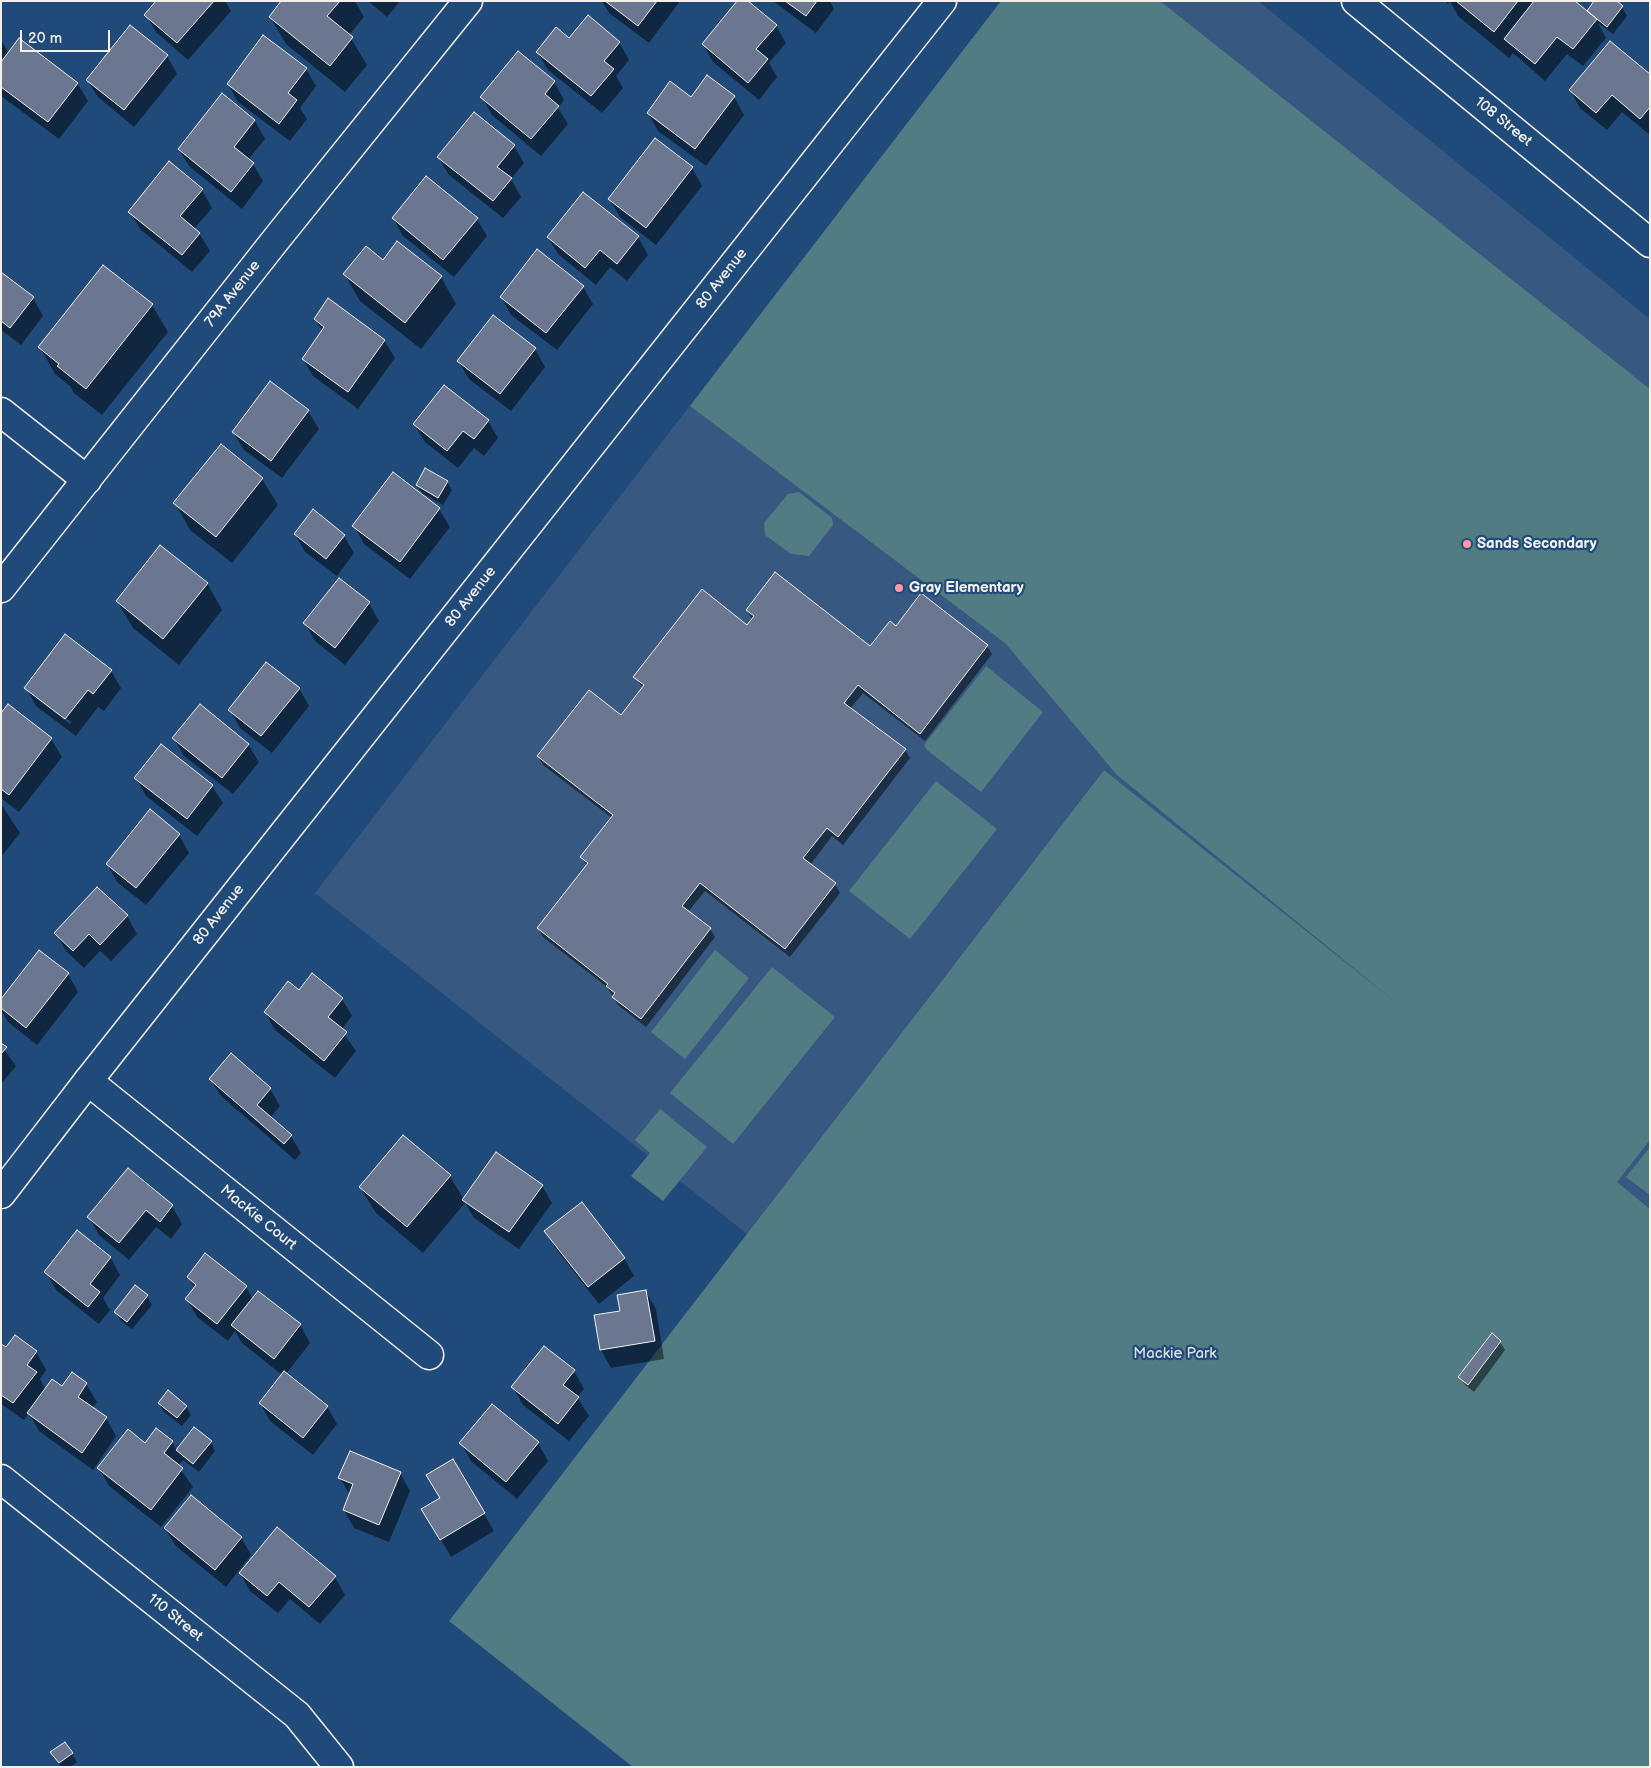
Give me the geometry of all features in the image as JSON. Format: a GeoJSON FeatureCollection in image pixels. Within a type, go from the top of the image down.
{"type":"FeatureCollection","features":[{"type":"Feature","properties":{"kind":"street","name":"79A Avenue"},"geometry":{"type":"LineString","coordinates":[[1,588],[468,1]]}},
{"type":"Feature","properties":{"kind":"street","name":"80 Avenue"},"geometry":{"type":"LineString","coordinates":[[1,1194],[88,1081],[942,1]]}},
{"type":"Feature","properties":{"kind":"street","name":"108 Street"},"geometry":{"type":"LineString","coordinates":[[1356,1],[1650,243]]}},
{"type":"Feature","properties":{"kind":"street"},"geometry":{"type":"LineString","coordinates":[[1,412],[87,480]]}},
{"type":"Feature","properties":{"kind":"street","name":"MacKie Court"},"geometry":{"type":"LineString","coordinates":[[88,1081],[429,1355]]}},
{"type":"Feature","properties":{"kind":"street","name":"110 Street"},"geometry":{"type":"LineString","coordinates":[[1,1479],[297,1715],[339,1767]]}},
{"type":"Feature","properties":{"kind":"shaded area","name":"Gray Elementary"},"geometry":{"type":"Polygon","coordinates":[[[1001,1],[1258,1],[1650,319],[1650,1209],[1104,770],[747,1234],[315,893],[1001,1]]]}},
{"type":"Feature","properties":{"kind":"green space","name":"Mackie Park"},"geometry":{"type":"Polygon","coordinates":[[[1001,1],[1160,1],[1650,389],[1650,1140],[1617,1182],[1650,1209],[1650,1767],[633,1767],[449,1621],[1104,770],[1399,1005],[1117,775],[1005,643],[690,406],[1001,1]]]}},
{"type":"Feature","properties":{"kind":"green space"},"geometry":{"type":"Polygon","coordinates":[[[799,492],[832,518],[833,525],[809,556],[791,554],[765,535],[764,523],[788,494],[799,492]]]}},
{"type":"Feature","properties":{"kind":"green space"},"geometry":{"type":"Polygon","coordinates":[[[986,666],[1043,712],[981,792],[927,750],[924,745],[986,666]]]}},
{"type":"Feature","properties":{"kind":"green space"},"geometry":{"type":"Polygon","coordinates":[[[936,781],[997,829],[910,939],[849,891],[936,781]]]}},
{"type":"Feature","properties":{"kind":"green space"},"geometry":{"type":"Polygon","coordinates":[[[715,950],[749,978],[685,1059],[651,1032],[715,950]]]}},
{"type":"Feature","properties":{"kind":"green space"},"geometry":{"type":"Polygon","coordinates":[[[772,967],[835,1017],[733,1144],[670,1093],[772,967]]]}},
{"type":"Feature","properties":{"kind":"green space"},"geometry":{"type":"Polygon","coordinates":[[[660,1109],[707,1147],[663,1201],[631,1176],[650,1153],[635,1140],[660,1109]]]}},
{"type":"Feature","properties":{"kind":"green space"},"geometry":{"type":"Polygon","coordinates":[[[1650,1147],[1650,1195],[1626,1177],[1650,1147]]]}},
{"type":"Feature","properties":{"kind":"building"},"geometry":{"type":"Polygon","coordinates":[[[156,1],[214,1],[177,43],[144,15],[156,1]]]}},
{"type":"Feature","properties":{"kind":"building"},"geometry":{"type":"Polygon","coordinates":[[[281,1],[340,1],[327,16],[353,37],[330,66],[269,17],[281,1]]]}},
{"type":"Feature","properties":{"kind":"building"},"geometry":{"type":"Polygon","coordinates":[[[605,1],[657,1],[638,26],[605,1]]]}},
{"type":"Feature","properties":{"kind":"building"},"geometry":{"type":"Polygon","coordinates":[[[737,1],[748,1],[777,25],[756,49],[768,59],[748,83],[702,44],[737,1]]]}},
{"type":"Feature","properties":{"kind":"building"},"geometry":{"type":"Polygon","coordinates":[[[785,1],[817,1],[806,16],[785,1]]]}},
{"type":"Feature","properties":{"kind":"building"},"geometry":{"type":"Polygon","coordinates":[[[1456,1],[1518,1],[1494,32],[1456,1]]]}},
{"type":"Feature","properties":{"kind":"building"},"geometry":{"type":"Polygon","coordinates":[[[1534,1],[1575,1],[1597,19],[1573,49],[1557,37],[1535,64],[1504,39],[1534,1]]]}},
{"type":"Feature","properties":{"kind":"building"},"geometry":{"type":"Polygon","coordinates":[[[1594,1],[1617,1],[1623,6],[1607,27],[1587,11],[1594,1]]]}},
{"type":"Feature","properties":{"kind":"building"},"geometry":{"type":"Polygon","coordinates":[[[588,15],[620,42],[604,61],[614,69],[591,96],[536,52],[556,27],[569,38],[588,15]]]}},
{"type":"Feature","properties":{"kind":"building"},"geometry":{"type":"Polygon","coordinates":[[[130,25],[168,55],[124,110],[86,80],[130,25]]]}},
{"type":"Feature","properties":{"kind":"building"},"geometry":{"type":"Polygon","coordinates":[[[263,35],[307,68],[288,93],[297,100],[279,124],[227,84],[263,35]]]}},
{"type":"Feature","properties":{"kind":"building"},"geometry":{"type":"Polygon","coordinates":[[[19,38],[78,83],[48,122],[1,87],[1,62],[19,38]]]}},
{"type":"Feature","properties":{"kind":"building"},"geometry":{"type":"Polygon","coordinates":[[[1610,41],[1650,74],[1650,107],[1640,119],[1612,95],[1596,113],[1569,90],[1610,41]]]}},
{"type":"Feature","properties":{"kind":"building"},"geometry":{"type":"Polygon","coordinates":[[[518,51],[555,81],[545,94],[559,106],[531,139],[480,97],[518,51]]]}},
{"type":"Feature","properties":{"kind":"building"},"geometry":{"type":"Polygon","coordinates":[[[707,75],[735,96],[695,149],[647,113],[670,81],[691,97],[707,75]]]}},
{"type":"Feature","properties":{"kind":"building"},"geometry":{"type":"Polygon","coordinates":[[[222,93],[255,120],[234,147],[254,163],[231,192],[178,149],[222,93]]]}},
{"type":"Feature","properties":{"kind":"building"},"geometry":{"type":"Polygon","coordinates":[[[474,112],[515,145],[497,167],[512,178],[493,201],[437,157],[474,112]]]}},
{"type":"Feature","properties":{"kind":"building"},"geometry":{"type":"Polygon","coordinates":[[[655,138],[693,167],[646,228],[608,199],[655,138]]]}},
{"type":"Feature","properties":{"kind":"building"},"geometry":{"type":"Polygon","coordinates":[[[169,161],[203,189],[180,216],[200,233],[182,255],[128,212],[169,161]]]}},
{"type":"Feature","properties":{"kind":"building"},"geometry":{"type":"Polygon","coordinates":[[[426,176],[478,218],[443,260],[392,218],[426,176]]]}},
{"type":"Feature","properties":{"kind":"building"},"geometry":{"type":"Polygon","coordinates":[[[583,192],[639,236],[617,264],[600,250],[585,268],[547,237],[583,192]]]}},
{"type":"Feature","properties":{"kind":"building"},"geometry":{"type":"Polygon","coordinates":[[[397,241],[442,276],[405,323],[343,274],[366,246],[383,260],[397,241]]]}},
{"type":"Feature","properties":{"kind":"building"},"geometry":{"type":"Polygon","coordinates":[[[537,249],[584,286],[546,333],[500,297],[537,249]]]}},
{"type":"Feature","properties":{"kind":"building"},"geometry":{"type":"Polygon","coordinates":[[[103,265],[153,304],[86,389],[57,366],[59,364],[38,347],[103,265]]]}},
{"type":"Feature","properties":{"kind":"building"},"geometry":{"type":"Polygon","coordinates":[[[1,272],[34,297],[10,328],[1,321],[1,272]]]}},
{"type":"Feature","properties":{"kind":"building"},"geometry":{"type":"Polygon","coordinates":[[[328,298],[385,340],[348,392],[302,359],[324,327],[314,319],[328,298]]]}},
{"type":"Feature","properties":{"kind":"building"},"geometry":{"type":"Polygon","coordinates":[[[493,315],[536,348],[500,394],[457,361],[493,315]]]}},
{"type":"Feature","properties":{"kind":"building"},"geometry":{"type":"Polygon","coordinates":[[[270,381],[309,410],[271,461],[232,432],[270,381]]]}},
{"type":"Feature","properties":{"kind":"building"},"geometry":{"type":"Polygon","coordinates":[[[444,385],[489,420],[474,439],[463,431],[447,451],[413,424],[444,385]]]}},
{"type":"Feature","properties":{"kind":"building"},"geometry":{"type":"Polygon","coordinates":[[[221,444],[263,478],[216,537],[173,503],[221,444]]]}},
{"type":"Feature","properties":{"kind":"building"},"geometry":{"type":"Polygon","coordinates":[[[425,468],[448,481],[438,498],[416,485],[425,468]]]}},
{"type":"Feature","properties":{"kind":"building"},"geometry":{"type":"Polygon","coordinates":[[[393,472],[440,508],[400,562],[352,526],[393,472]]]}},
{"type":"Feature","properties":{"kind":"building"},"geometry":{"type":"Polygon","coordinates":[[[313,509],[345,535],[326,559],[294,534],[313,509]]]}},
{"type":"Feature","properties":{"kind":"building"},"geometry":{"type":"Polygon","coordinates":[[[160,545],[208,583],[163,639],[116,601],[160,545]]]}},
{"type":"Feature","properties":{"kind":"building","name":"Gray Elementary"},"geometry":{"type":"Polygon","coordinates":[[[775,572],[870,646],[890,621],[896,626],[921,593],[988,645],[920,734],[858,685],[844,703],[906,749],[838,837],[827,828],[803,858],[836,883],[785,949],[700,883],[682,906],[711,928],[641,1019],[612,997],[615,993],[606,986],[608,984],[537,928],[588,863],[580,857],[613,815],[537,756],[589,690],[621,715],[644,685],[633,677],[702,589],[747,625],[754,616],[746,610],[775,572]]]}},
{"type":"Feature","properties":{"kind":"building"},"geometry":{"type":"Polygon","coordinates":[[[339,578],[370,602],[335,648],[303,623],[339,578]]]}},
{"type":"Feature","properties":{"kind":"building"},"geometry":{"type":"Polygon","coordinates":[[[65,634],[112,670],[93,694],[88,690],[65,719],[24,688],[65,634]]]}},
{"type":"Feature","properties":{"kind":"building"},"geometry":{"type":"Polygon","coordinates":[[[266,662],[300,688],[261,736],[228,710],[266,662]]]}},
{"type":"Feature","properties":{"kind":"building"},"geometry":{"type":"Polygon","coordinates":[[[8,704],[52,738],[9,795],[1,789],[1,713],[8,704]]]}},
{"type":"Feature","properties":{"kind":"building"},"geometry":{"type":"Polygon","coordinates":[[[200,704],[249,744],[222,778],[172,738],[200,704]]]}},
{"type":"Feature","properties":{"kind":"building"},"geometry":{"type":"Polygon","coordinates":[[[161,744],[213,785],[187,819],[134,778],[161,744]]]}},
{"type":"Feature","properties":{"kind":"building"},"geometry":{"type":"Polygon","coordinates":[[[150,809],[180,834],[136,888],[106,864],[150,809]]]}},
{"type":"Feature","properties":{"kind":"building"},"geometry":{"type":"Polygon","coordinates":[[[97,887],[128,915],[100,945],[89,934],[73,951],[54,933],[97,887]]]}},
{"type":"Feature","properties":{"kind":"building"},"geometry":{"type":"Polygon","coordinates":[[[39,950],[69,973],[26,1028],[1,1008],[1,999],[39,950]]]}},
{"type":"Feature","properties":{"kind":"building"},"geometry":{"type":"Polygon","coordinates":[[[312,973],[343,998],[328,1017],[347,1032],[324,1061],[264,1012],[288,981],[299,990],[312,973]]]}},
{"type":"Feature","properties":{"kind":"building"},"geometry":{"type":"Polygon","coordinates":[[[1,1043],[7,1047],[1,1054],[1,1043]]]}},
{"type":"Feature","properties":{"kind":"building"},"geometry":{"type":"Polygon","coordinates":[[[231,1053],[271,1088],[257,1105],[292,1135],[284,1144],[209,1079],[231,1053]]]}},
{"type":"Feature","properties":{"kind":"building"},"geometry":{"type":"Polygon","coordinates":[[[403,1135],[451,1175],[407,1227],[359,1187],[403,1135]]]}},
{"type":"Feature","properties":{"kind":"building"},"geometry":{"type":"Polygon","coordinates":[[[496,1152],[543,1185],[509,1232],[462,1200],[496,1152]]]}},
{"type":"Feature","properties":{"kind":"building"},"geometry":{"type":"Polygon","coordinates":[[[128,1168],[173,1205],[160,1222],[146,1210],[119,1243],[87,1217],[128,1168]]]}},
{"type":"Feature","properties":{"kind":"building"},"geometry":{"type":"Polygon","coordinates":[[[582,1202],[625,1258],[588,1287],[544,1231],[582,1202]]]}},
{"type":"Feature","properties":{"kind":"building"},"geometry":{"type":"Polygon","coordinates":[[[77,1230],[111,1257],[90,1284],[100,1292],[88,1307],[44,1272],[77,1230]]]}},
{"type":"Feature","properties":{"kind":"building"},"geometry":{"type":"Polygon","coordinates":[[[205,1253],[247,1286],[217,1324],[185,1299],[196,1285],[187,1277],[205,1253]]]}},
{"type":"Feature","properties":{"kind":"building"},"geometry":{"type":"Polygon","coordinates":[[[135,1285],[148,1295],[127,1322],[114,1312],[135,1285]]]}},
{"type":"Feature","properties":{"kind":"building"},"geometry":{"type":"Polygon","coordinates":[[[646,1290],[655,1341],[600,1350],[594,1315],[620,1311],[617,1295],[646,1290]]]}},
{"type":"Feature","properties":{"kind":"building"},"geometry":{"type":"Polygon","coordinates":[[[258,1291],[301,1324],[274,1359],[231,1325],[258,1291]]]}},
{"type":"Feature","properties":{"kind":"building"},"geometry":{"type":"Polygon","coordinates":[[[1492,1333],[1501,1341],[1468,1385],[1458,1377],[1492,1333]]]}},
{"type":"Feature","properties":{"kind":"building"},"geometry":{"type":"Polygon","coordinates":[[[15,1335],[37,1351],[27,1365],[37,1372],[13,1403],[1,1395],[1,1344],[6,1347],[15,1335]]]}},
{"type":"Feature","properties":{"kind":"building"},"geometry":{"type":"Polygon","coordinates":[[[544,1346],[575,1370],[563,1385],[579,1397],[558,1424],[511,1387],[544,1346]]]}},
{"type":"Feature","properties":{"kind":"building"},"geometry":{"type":"Polygon","coordinates":[[[284,1371],[328,1406],[303,1438],[259,1403],[284,1371]]]}},
{"type":"Feature","properties":{"kind":"building"},"geometry":{"type":"Polygon","coordinates":[[[72,1372],[87,1383],[78,1397],[107,1417],[82,1453],[27,1413],[52,1379],[62,1386],[72,1372]]]}},
{"type":"Feature","properties":{"kind":"building"},"geometry":{"type":"Polygon","coordinates":[[[168,1390],[187,1406],[177,1418],[158,1403],[168,1390]]]}},
{"type":"Feature","properties":{"kind":"building"},"geometry":{"type":"Polygon","coordinates":[[[492,1404],[539,1442],[506,1482],[459,1443],[492,1404]]]}},
{"type":"Feature","properties":{"kind":"building"},"geometry":{"type":"Polygon","coordinates":[[[194,1427],[212,1441],[193,1464],[176,1450],[194,1427]]]}},
{"type":"Feature","properties":{"kind":"building"},"geometry":{"type":"Polygon","coordinates":[[[156,1428],[173,1441],[164,1453],[183,1468],[151,1510],[97,1468],[128,1429],[145,1443],[156,1428]]]}},
{"type":"Feature","properties":{"kind":"building"},"geometry":{"type":"Polygon","coordinates":[[[350,1451],[401,1472],[379,1525],[343,1510],[353,1484],[338,1478],[350,1451]]]}},
{"type":"Feature","properties":{"kind":"building"},"geometry":{"type":"Polygon","coordinates":[[[453,1459],[485,1513],[440,1540],[421,1509],[440,1498],[426,1475],[453,1459]]]}},
{"type":"Feature","properties":{"kind":"building"},"geometry":{"type":"Polygon","coordinates":[[[191,1495],[242,1537],[215,1570],[164,1528],[191,1495]]]}},
{"type":"Feature","properties":{"kind":"building"},"geometry":{"type":"Polygon","coordinates":[[[277,1527],[336,1576],[309,1607],[279,1582],[267,1596],[239,1573],[277,1527]]]}},
{"type":"Feature","properties":{"kind":"building"},"geometry":{"type":"Polygon","coordinates":[[[65,1742],[73,1753],[59,1763],[50,1752],[65,1742]]]}},
{"type":"Feature","properties":{"kind":"place","name":"Sands Secondary"},"geometry":{"type":"Point","coordinates":[1467,544]}},
{"type":"Feature","properties":{"kind":"place","name":"Gray Elementary"},"geometry":{"type":"Point","coordinates":[899,588]}}]}
